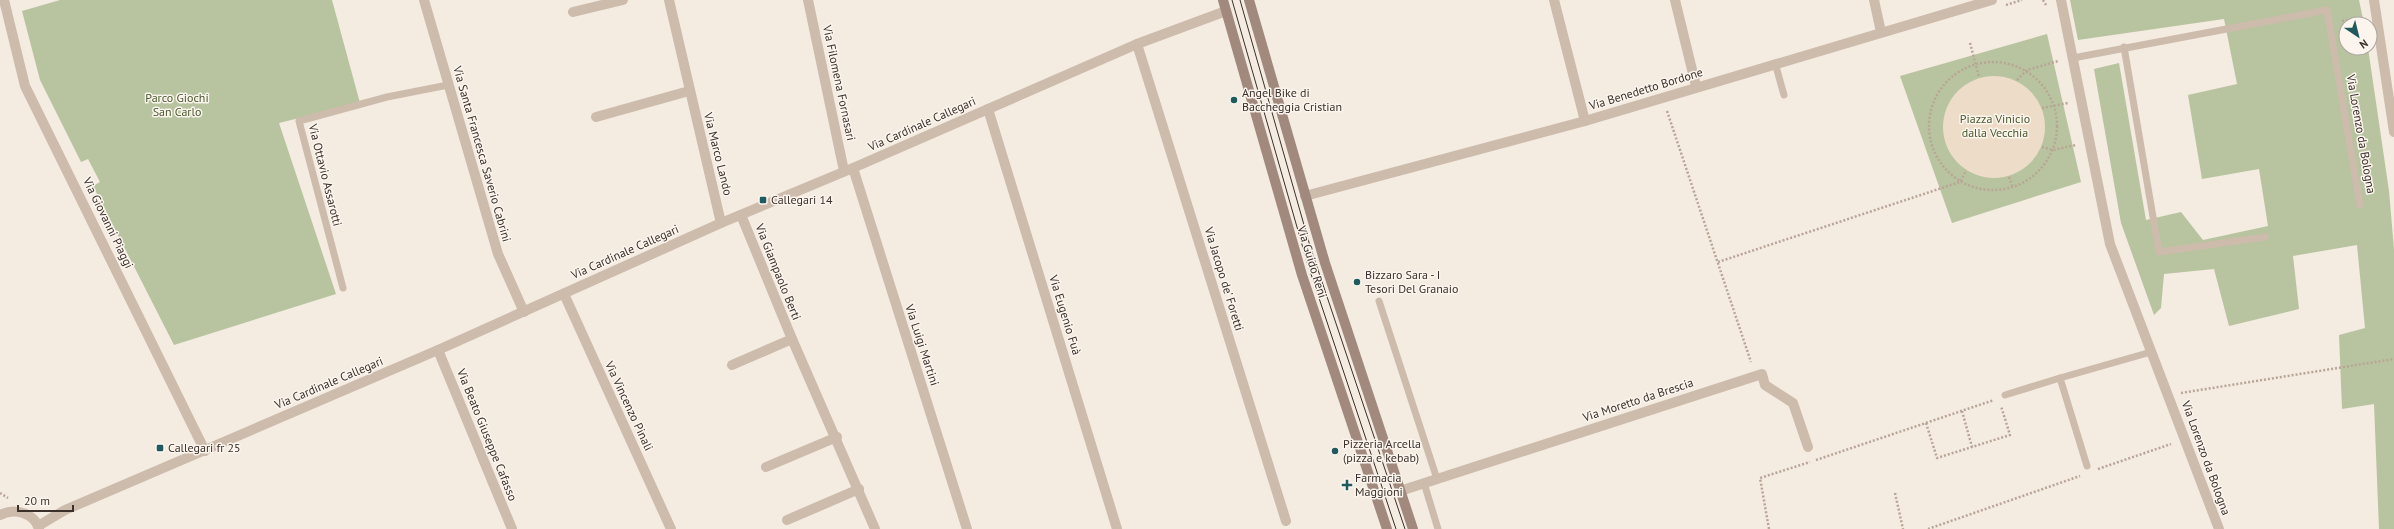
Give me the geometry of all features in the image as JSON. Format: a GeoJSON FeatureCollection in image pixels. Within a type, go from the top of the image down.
{"type":"FeatureCollection","features":[{"type":"Feature","properties":{"kind":"street","name":"Via Giovanni Piaggi"},"geometry":{"type":"LineString","coordinates":[[4,0],[25,86],[205,451]]}},
{"type":"Feature","properties":{"kind":"street","name":"Via Santa Francesca Saverio Cabrini"},"geometry":{"type":"LineString","coordinates":[[424,0],[498,254],[524,312]]}},
{"type":"Feature","properties":{"kind":"street"},"geometry":{"type":"LineString","coordinates":[[573,12],[623,0]]}},
{"type":"Feature","properties":{"kind":"street","name":"Via Marco Lando"},"geometry":{"type":"LineString","coordinates":[[669,0],[721,223]]}},
{"type":"Feature","properties":{"kind":"street","name":"Via Filomena Fornasari"},"geometry":{"type":"LineString","coordinates":[[808,0],[849,170]]}},
{"type":"Feature","properties":{"kind":"street","name":"Via Guido Reni"},"geometry":{"type":"LineString","coordinates":[[1223,0],[1302,275],[1387,529]]}},
{"type":"Feature","properties":{"kind":"street","name":"Via Guido Reni"},"geometry":{"type":"LineString","coordinates":[[1249,0],[1305,196],[1413,529]]}},
{"type":"Feature","properties":{"kind":"street"},"geometry":{"type":"LineString","coordinates":[[1554,0],[1585,121]]}},
{"type":"Feature","properties":{"kind":"street"},"geometry":{"type":"LineString","coordinates":[[1675,0],[1696,86]]}},
{"type":"Feature","properties":{"kind":"street"},"geometry":{"type":"LineString","coordinates":[[1874,0],[1882,32]]}},
{"type":"Feature","properties":{"kind":"street","name":"Via Benedetto Bordone"},"geometry":{"type":"LineString","coordinates":[[1305,196],[1585,121],[1696,86],[1992,0]]}},
{"type":"Feature","properties":{"kind":"street","name":"Via Lorenzo da Bologna"},"geometry":{"type":"LineString","coordinates":[[2061,0],[2110,244],[2219,529]]}},
{"type":"Feature","properties":{"kind":"street"},"geometry":{"type":"LineString","coordinates":[[2374,0],[2376,16]]}},
{"type":"Feature","properties":{"kind":"street","name":"Via Cardinale Callegari"},"geometry":{"type":"LineString","coordinates":[[0,515],[13,511],[20,512],[34,519],[38,527],[65,510],[438,350],[721,223],[849,170],[1137,44],[1226,11]]}},
{"type":"Feature","properties":{"kind":"street"},"geometry":{"type":"LineString","coordinates":[[2378,29],[2394,132]]}},
{"type":"Feature","properties":{"kind":"street","name":"Via Jacopo de' Foretti"},"geometry":{"type":"LineString","coordinates":[[1137,44],[1286,521]]}},
{"type":"Feature","properties":{"kind":"street"},"geometry":{"type":"LineString","coordinates":[[596,117],[689,91]]}},
{"type":"Feature","properties":{"kind":"street","name":"Via Eugenio Fuà"},"geometry":{"type":"LineString","coordinates":[[988,109],[1117,529]]}},
{"type":"Feature","properties":{"kind":"street","name":"Via Luigi Martini"},"geometry":{"type":"LineString","coordinates":[[849,170],[967,529]]}},
{"type":"Feature","properties":{"kind":"street","name":"Via Giampaolo Berti"},"geometry":{"type":"LineString","coordinates":[[741,215],[792,339],[859,489],[875,529]]}},
{"type":"Feature","properties":{"kind":"street","name":"Via Vincenzo Pinali"},"geometry":{"type":"LineString","coordinates":[[564,294],[671,529]]}},
{"type":"Feature","properties":{"kind":"street","name":"Via Giampaolo Berti"},"geometry":{"type":"LineString","coordinates":[[732,365],[792,339]]}},
{"type":"Feature","properties":{"kind":"street","name":"Via Beato Giuseppe Cafasso"},"geometry":{"type":"LineString","coordinates":[[438,350],[512,529]]}},
{"type":"Feature","properties":{"kind":"street"},"geometry":{"type":"LineString","coordinates":[[1756,376],[1762,374],[1765,385],[1793,403],[1808,447]]}},
{"type":"Feature","properties":{"kind":"street","name":"Via Moretto da Brescia"},"geometry":{"type":"LineString","coordinates":[[1400,491],[1756,376]]}},
{"type":"Feature","properties":{"kind":"street"},"geometry":{"type":"LineString","coordinates":[[766,467],[836,437]]}},
{"type":"Feature","properties":{"kind":"street"},"geometry":{"type":"LineString","coordinates":[[787,520],[859,489]]}},
{"type":"Feature","properties":{"kind":"lane","name":"Via Lorenzo da Bologna"},"geometry":{"type":"LineString","coordinates":[[2073,58],[2124,47],[2327,10],[2360,205]]}},
{"type":"Feature","properties":{"kind":"lane"},"geometry":{"type":"LineString","coordinates":[[2124,47],[2159,252],[2265,237]]}},
{"type":"Feature","properties":{"kind":"lane"},"geometry":{"type":"LineString","coordinates":[[1775,64],[1784,95]]}},
{"type":"Feature","properties":{"kind":"lane","name":"Via Ottavio Assarotti"},"geometry":{"type":"LineString","coordinates":[[343,288],[299,122],[387,97],[448,85]]}},
{"type":"Feature","properties":{"kind":"lane"},"geometry":{"type":"LineString","coordinates":[[1379,301],[1437,479]]}},
{"type":"Feature","properties":{"kind":"lane"},"geometry":{"type":"LineString","coordinates":[[2005,395],[2151,352]]}},
{"type":"Feature","properties":{"kind":"lane"},"geometry":{"type":"LineString","coordinates":[[2060,378],[2087,470]]}},
{"type":"Feature","properties":{"kind":"lane"},"geometry":{"type":"LineString","coordinates":[[1424,483],[1438,529]]}},
{"type":"Feature","properties":{"kind":"path"},"geometry":{"type":"LineString","coordinates":[[2330,24],[2338,23]]}},
{"type":"Feature","properties":{"kind":"path"},"geometry":{"type":"LineString","coordinates":[[1970,43],[1977,63],[1979,78]]}},
{"type":"Feature","properties":{"kind":"path"},"geometry":{"type":"LineString","coordinates":[[1994,61],[2006,63],[2027,70],[2039,80],[2049,92],[2056,107],[2058,129],[2054,150],[2044,167],[2030,180],[2013,188],[1989,190],[1977,189],[1960,182],[1944,168],[1933,150],[1928,128],[1932,106],[1941,87],[1957,72],[1977,63],[1994,61]]}},
{"type":"Feature","properties":{"kind":"path"},"geometry":{"type":"LineString","coordinates":[[2017,80],[2027,70],[2058,61]]}},
{"type":"Feature","properties":{"kind":"path"},"geometry":{"type":"LineString","coordinates":[[1663,97],[1756,376]]}},
{"type":"Feature","properties":{"kind":"path"},"geometry":{"type":"LineString","coordinates":[[2042,108],[2056,107],[2082,100]]}},
{"type":"Feature","properties":{"kind":"path"},"geometry":{"type":"LineString","coordinates":[[2042,147],[2054,150],[2077,145]]}},
{"type":"Feature","properties":{"kind":"path"},"geometry":{"type":"LineString","coordinates":[[1718,262],[1960,182],[1966,171]]}},
{"type":"Feature","properties":{"kind":"path"},"geometry":{"type":"LineString","coordinates":[[2009,176],[2013,188]]}},
{"type":"Feature","properties":{"kind":"path","name":"Via Lorenzo da Bologna"},"geometry":{"type":"LineString","coordinates":[[2169,395],[2394,359]]}},
{"type":"Feature","properties":{"kind":"path"},"geometry":{"type":"LineString","coordinates":[[1769,529],[1760,478],[1998,399],[2010,435],[1937,458],[1926,423]]}},
{"type":"Feature","properties":{"kind":"path"},"geometry":{"type":"LineString","coordinates":[[1962,411],[1972,447]]}},
{"type":"Feature","properties":{"kind":"path"},"geometry":{"type":"LineString","coordinates":[[2095,471],[2185,439]]}},
{"type":"Feature","properties":{"kind":"path"},"geometry":{"type":"LineString","coordinates":[[1928,529],[2087,470]]}},
{"type":"Feature","properties":{"kind":"path"},"geometry":{"type":"LineString","coordinates":[[1895,493],[1903,529]]}},
{"type":"Feature","properties":{"kind":"green space","name":"Parco Giochi San Carlo"},"geometry":{"type":"Polygon","coordinates":[[[60,0],[332,0],[360,103],[279,123],[336,294],[174,345],[93,186],[100,182],[88,159],[81,162],[40,80],[22,11],[60,0]]]}},
{"type":"Feature","properties":{"kind":"green space"},"geometry":{"type":"Polygon","coordinates":[[[2070,0],[2359,0],[2362,16],[2338,16],[2338,56],[2369,56],[2389,191],[2394,249],[2394,529],[2379,529],[2374,404],[2342,409],[2339,335],[2365,328],[2357,245],[2293,256],[2299,309],[2229,326],[2214,269],[2164,274],[2161,308],[2154,315],[2121,223],[2094,69],[2119,63],[2146,220],[2181,212],[2203,240],[2268,226],[2259,169],[2202,179],[2188,95],[2237,84],[2224,19],[2078,40],[2070,0]]]}},
{"type":"Feature","properties":{"kind":"green space","name":"Piazza Vinicio dalla Vecchia"},"geometry":{"type":"Polygon","coordinates":[[[2047,34],[2081,182],[1952,223],[1900,76],[2047,34]]]}},
{"type":"Feature","properties":{"kind":"shaded area"},"geometry":{"type":"Polygon","coordinates":[[[1994,76],[2004,77],[2023,84],[2037,98],[2044,117],[2044,137],[2037,156],[2023,170],[2004,177],[1994,178],[1984,177],[1965,170],[1951,156],[1944,137],[1943,127],[1944,117],[1951,98],[1965,84],[1984,77],[1994,76]]]}},
{"type":"Feature","properties":{"kind":"tram line"},"geometry":{"type":"LineString","coordinates":[[1232,0],[1307,262],[1396,529]]}},
{"type":"Feature","properties":{"kind":"tram line"},"geometry":{"type":"LineString","coordinates":[[1240,0],[1310,246],[1405,529]]}},
{"type":"Feature","properties":{"kind":"place","name":"Angel Bike di Baccheggia Cristian"},"geometry":{"type":"Point","coordinates":[1234,100]}},
{"type":"Feature","properties":{"kind":"place","name":"Callegari 14"},"geometry":{"type":"Point","coordinates":[763,200]}},
{"type":"Feature","properties":{"kind":"place","name":"Bizzaro Sara - I Tesori Del Granaio"},"geometry":{"type":"Point","coordinates":[1357,282]}},
{"type":"Feature","properties":{"kind":"place","name":"Callegari fr 25"},"geometry":{"type":"Point","coordinates":[160,448]}},
{"type":"Feature","properties":{"kind":"place","name":"Pizzeria Arcella (pizza e kebab)"},"geometry":{"type":"Point","coordinates":[1335,451]}},
{"type":"Feature","properties":{"kind":"place","name":"Farmacia Maggioni"},"geometry":{"type":"Point","coordinates":[1347,485]}}]}
